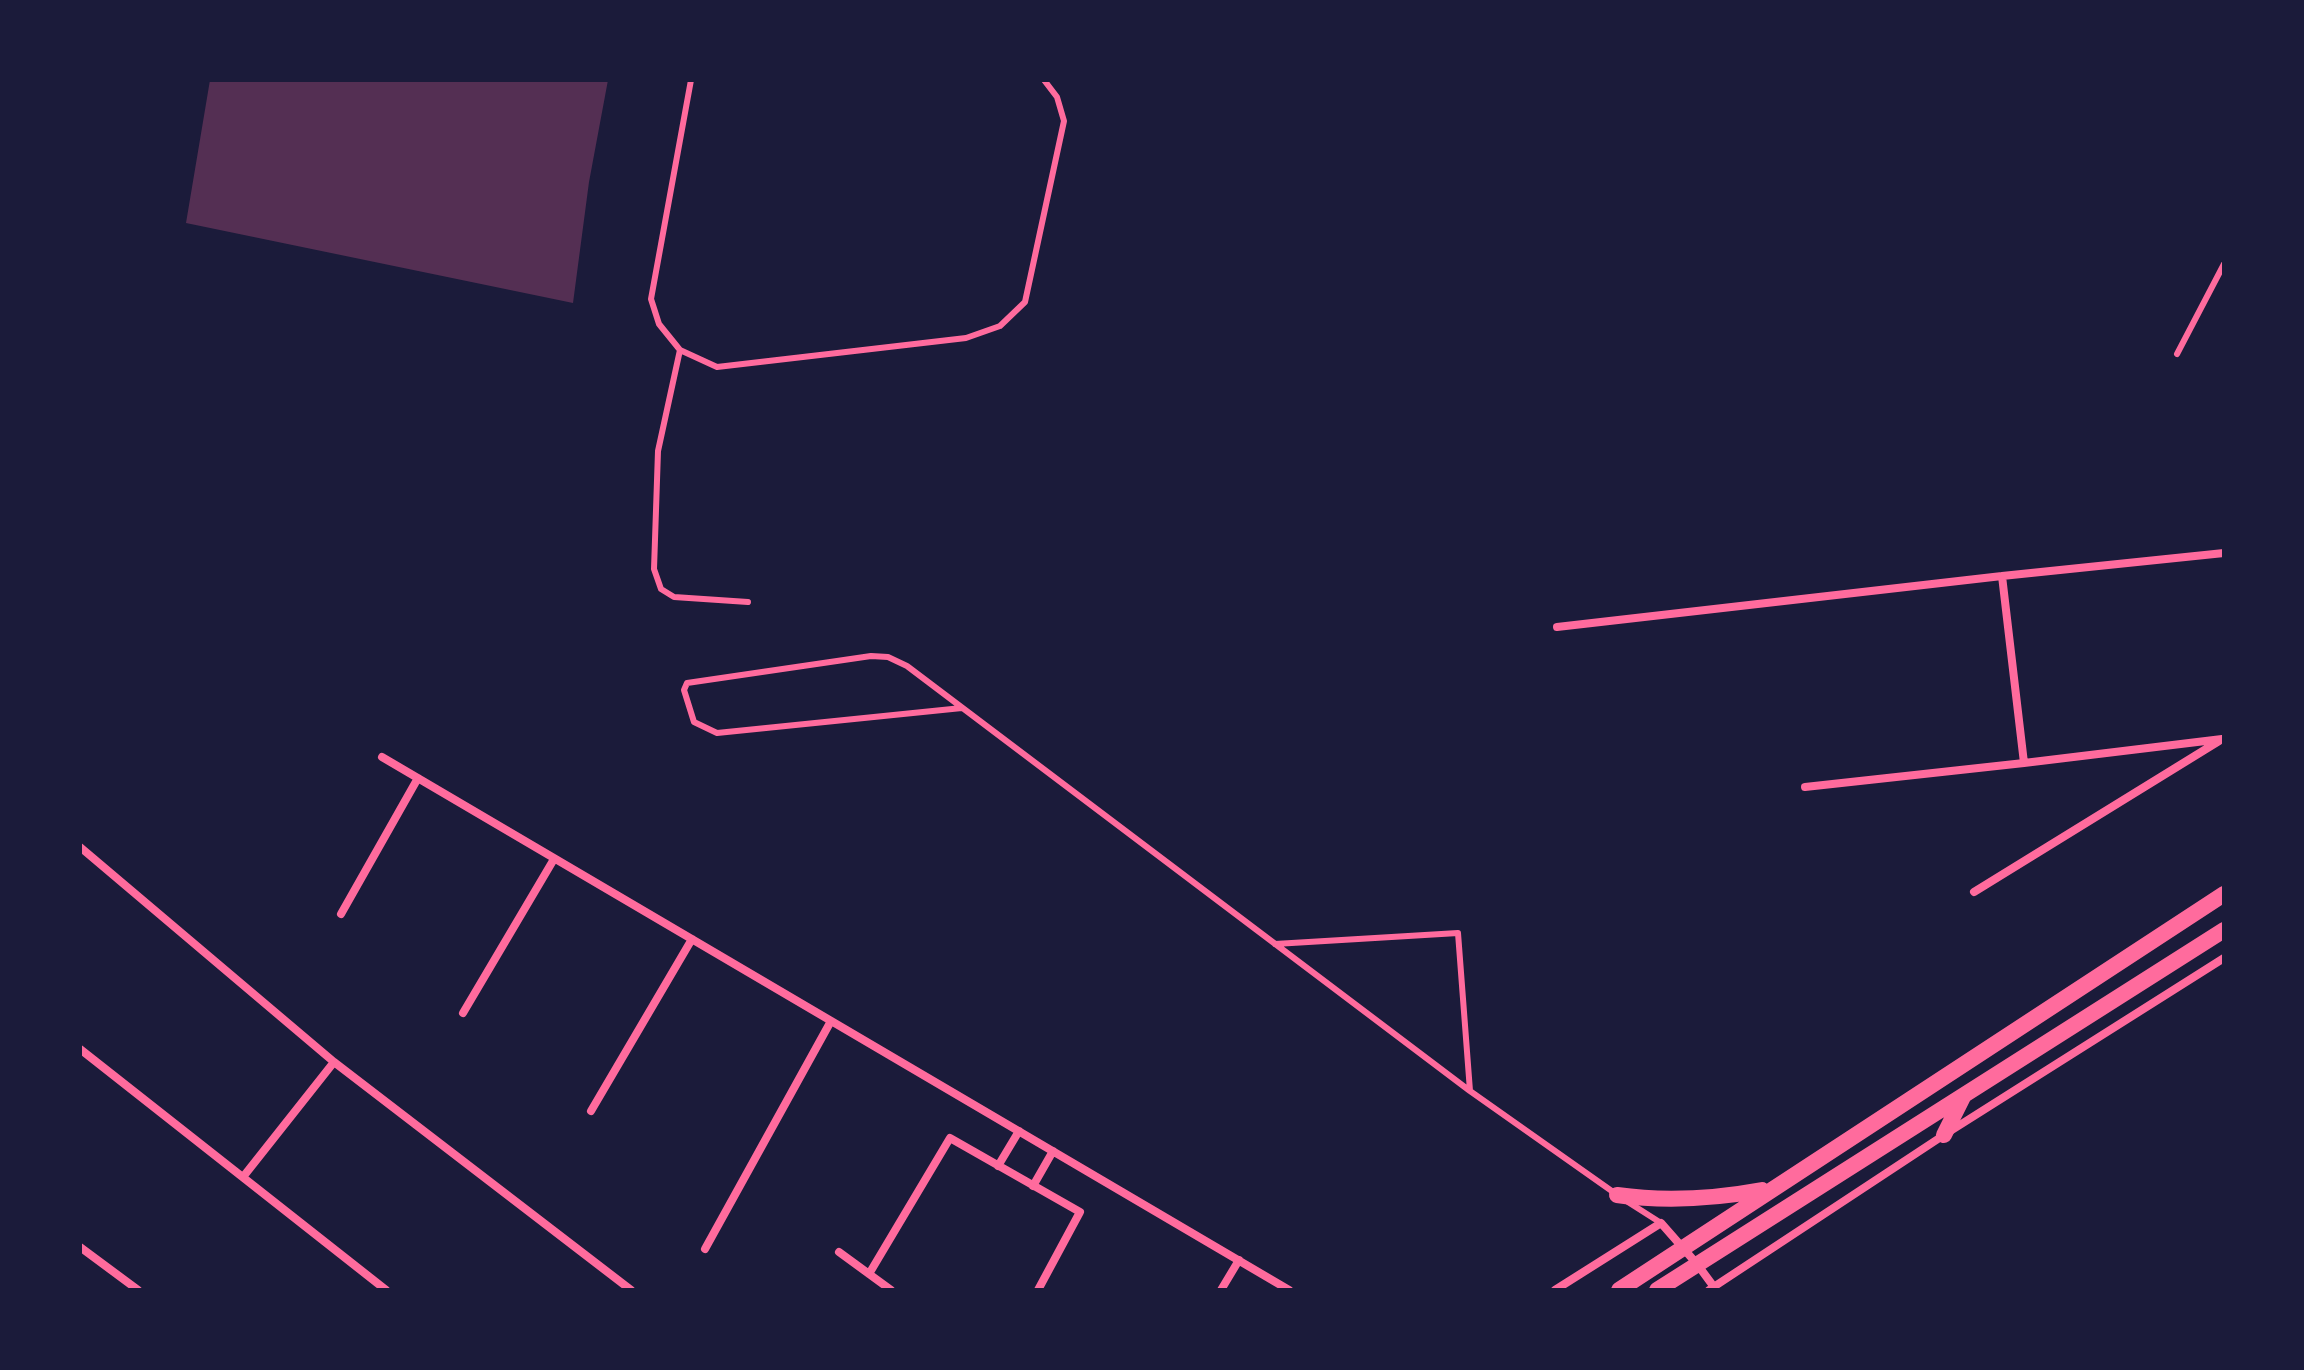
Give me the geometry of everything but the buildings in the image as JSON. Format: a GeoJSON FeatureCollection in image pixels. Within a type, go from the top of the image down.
{"type":"FeatureCollection","features":[{"type":"Feature","properties":{"kind":"main road"},"geometry":{"type":"LineString","coordinates":[[1619,1290],[2224,894]]}},
{"type":"Feature","properties":{"kind":"main road"},"geometry":{"type":"LineString","coordinates":[[1657,1290],[2224,930]]}},
{"type":"Feature","properties":{"kind":"main road"},"geometry":{"type":"LineString","coordinates":[[1944,1135],[1964,1094]]}},
{"type":"Feature","properties":{"kind":"main road"},"geometry":{"type":"LineString","coordinates":[[1617,1195],[1651,1200],[1690,1200],[1772,1189]]}},
{"type":"Feature","properties":{"kind":"street"},"geometry":{"type":"LineString","coordinates":[[1557,627],[2224,553]]}},
{"type":"Feature","properties":{"kind":"street"},"geometry":{"type":"LineString","coordinates":[[2002,576],[2024,763]]}},
{"type":"Feature","properties":{"kind":"street"},"geometry":{"type":"LineString","coordinates":[[1805,787],[2223,739]]}},
{"type":"Feature","properties":{"kind":"street"},"geometry":{"type":"LineString","coordinates":[[1974,892],[2223,739]]}},
{"type":"Feature","properties":{"kind":"street"},"geometry":{"type":"LineString","coordinates":[[382,757],[1289,1290]]}},
{"type":"Feature","properties":{"kind":"street"},"geometry":{"type":"LineString","coordinates":[[341,914],[418,778]]}},
{"type":"Feature","properties":{"kind":"street"},"geometry":{"type":"LineString","coordinates":[[80,847],[334,1062],[631,1290]]}},
{"type":"Feature","properties":{"kind":"street"},"geometry":{"type":"LineString","coordinates":[[463,1013],[554,859]]}},
{"type":"Feature","properties":{"kind":"street"},"geometry":{"type":"LineString","coordinates":[[591,1111],[692,939]]}},
{"type":"Feature","properties":{"kind":"street"},"geometry":{"type":"LineString","coordinates":[[1555,1290],[1661,1223],[1697,1264],[1711,1288],[1944,1135],[2224,958]]}},
{"type":"Feature","properties":{"kind":"street"},"geometry":{"type":"LineString","coordinates":[[705,1249],[831,1021]]}},
{"type":"Feature","properties":{"kind":"street"},"geometry":{"type":"LineString","coordinates":[[80,1049],[386,1290]]}},
{"type":"Feature","properties":{"kind":"street"},"geometry":{"type":"LineString","coordinates":[[243,1177],[334,1062]]}},
{"type":"Feature","properties":{"kind":"street"},"geometry":{"type":"LineString","coordinates":[[998,1166],[1019,1131]]}},
{"type":"Feature","properties":{"kind":"street"},"geometry":{"type":"LineString","coordinates":[[869,1274],[950,1138],[1080,1212],[1038,1290]]}},
{"type":"Feature","properties":{"kind":"street"},"geometry":{"type":"LineString","coordinates":[[1033,1186],[1053,1151]]}},
{"type":"Feature","properties":{"kind":"street"},"geometry":{"type":"LineString","coordinates":[[80,1247],[138,1290]]}},
{"type":"Feature","properties":{"kind":"street"},"geometry":{"type":"LineString","coordinates":[[839,1252],[891,1290]]}},
{"type":"Feature","properties":{"kind":"street"},"geometry":{"type":"LineString","coordinates":[[1221,1290],[1239,1260]]}},
{"type":"Feature","properties":{"kind":"lane"},"geometry":{"type":"LineString","coordinates":[[691,80],[651,299],[659,324],[680,350],[717,367],[966,338],[1000,326],[1025,302],[1064,121],[1057,97],[1044,80]]}},
{"type":"Feature","properties":{"kind":"lane"},"geometry":{"type":"LineString","coordinates":[[2177,354],[2224,264]]}},
{"type":"Feature","properties":{"kind":"lane"},"geometry":{"type":"LineString","coordinates":[[680,350],[658,451],[654,569],[661,589],[674,597],[748,602]]}},
{"type":"Feature","properties":{"kind":"lane"},"geometry":{"type":"LineString","coordinates":[[962,708],[717,733],[694,722],[684,690],[687,683],[871,656],[888,657],[907,666],[1470,1091],[1661,1223]]}},
{"type":"Feature","properties":{"kind":"lane"},"geometry":{"type":"LineString","coordinates":[[1275,944],[1458,933],[1470,1091]]}}]}
